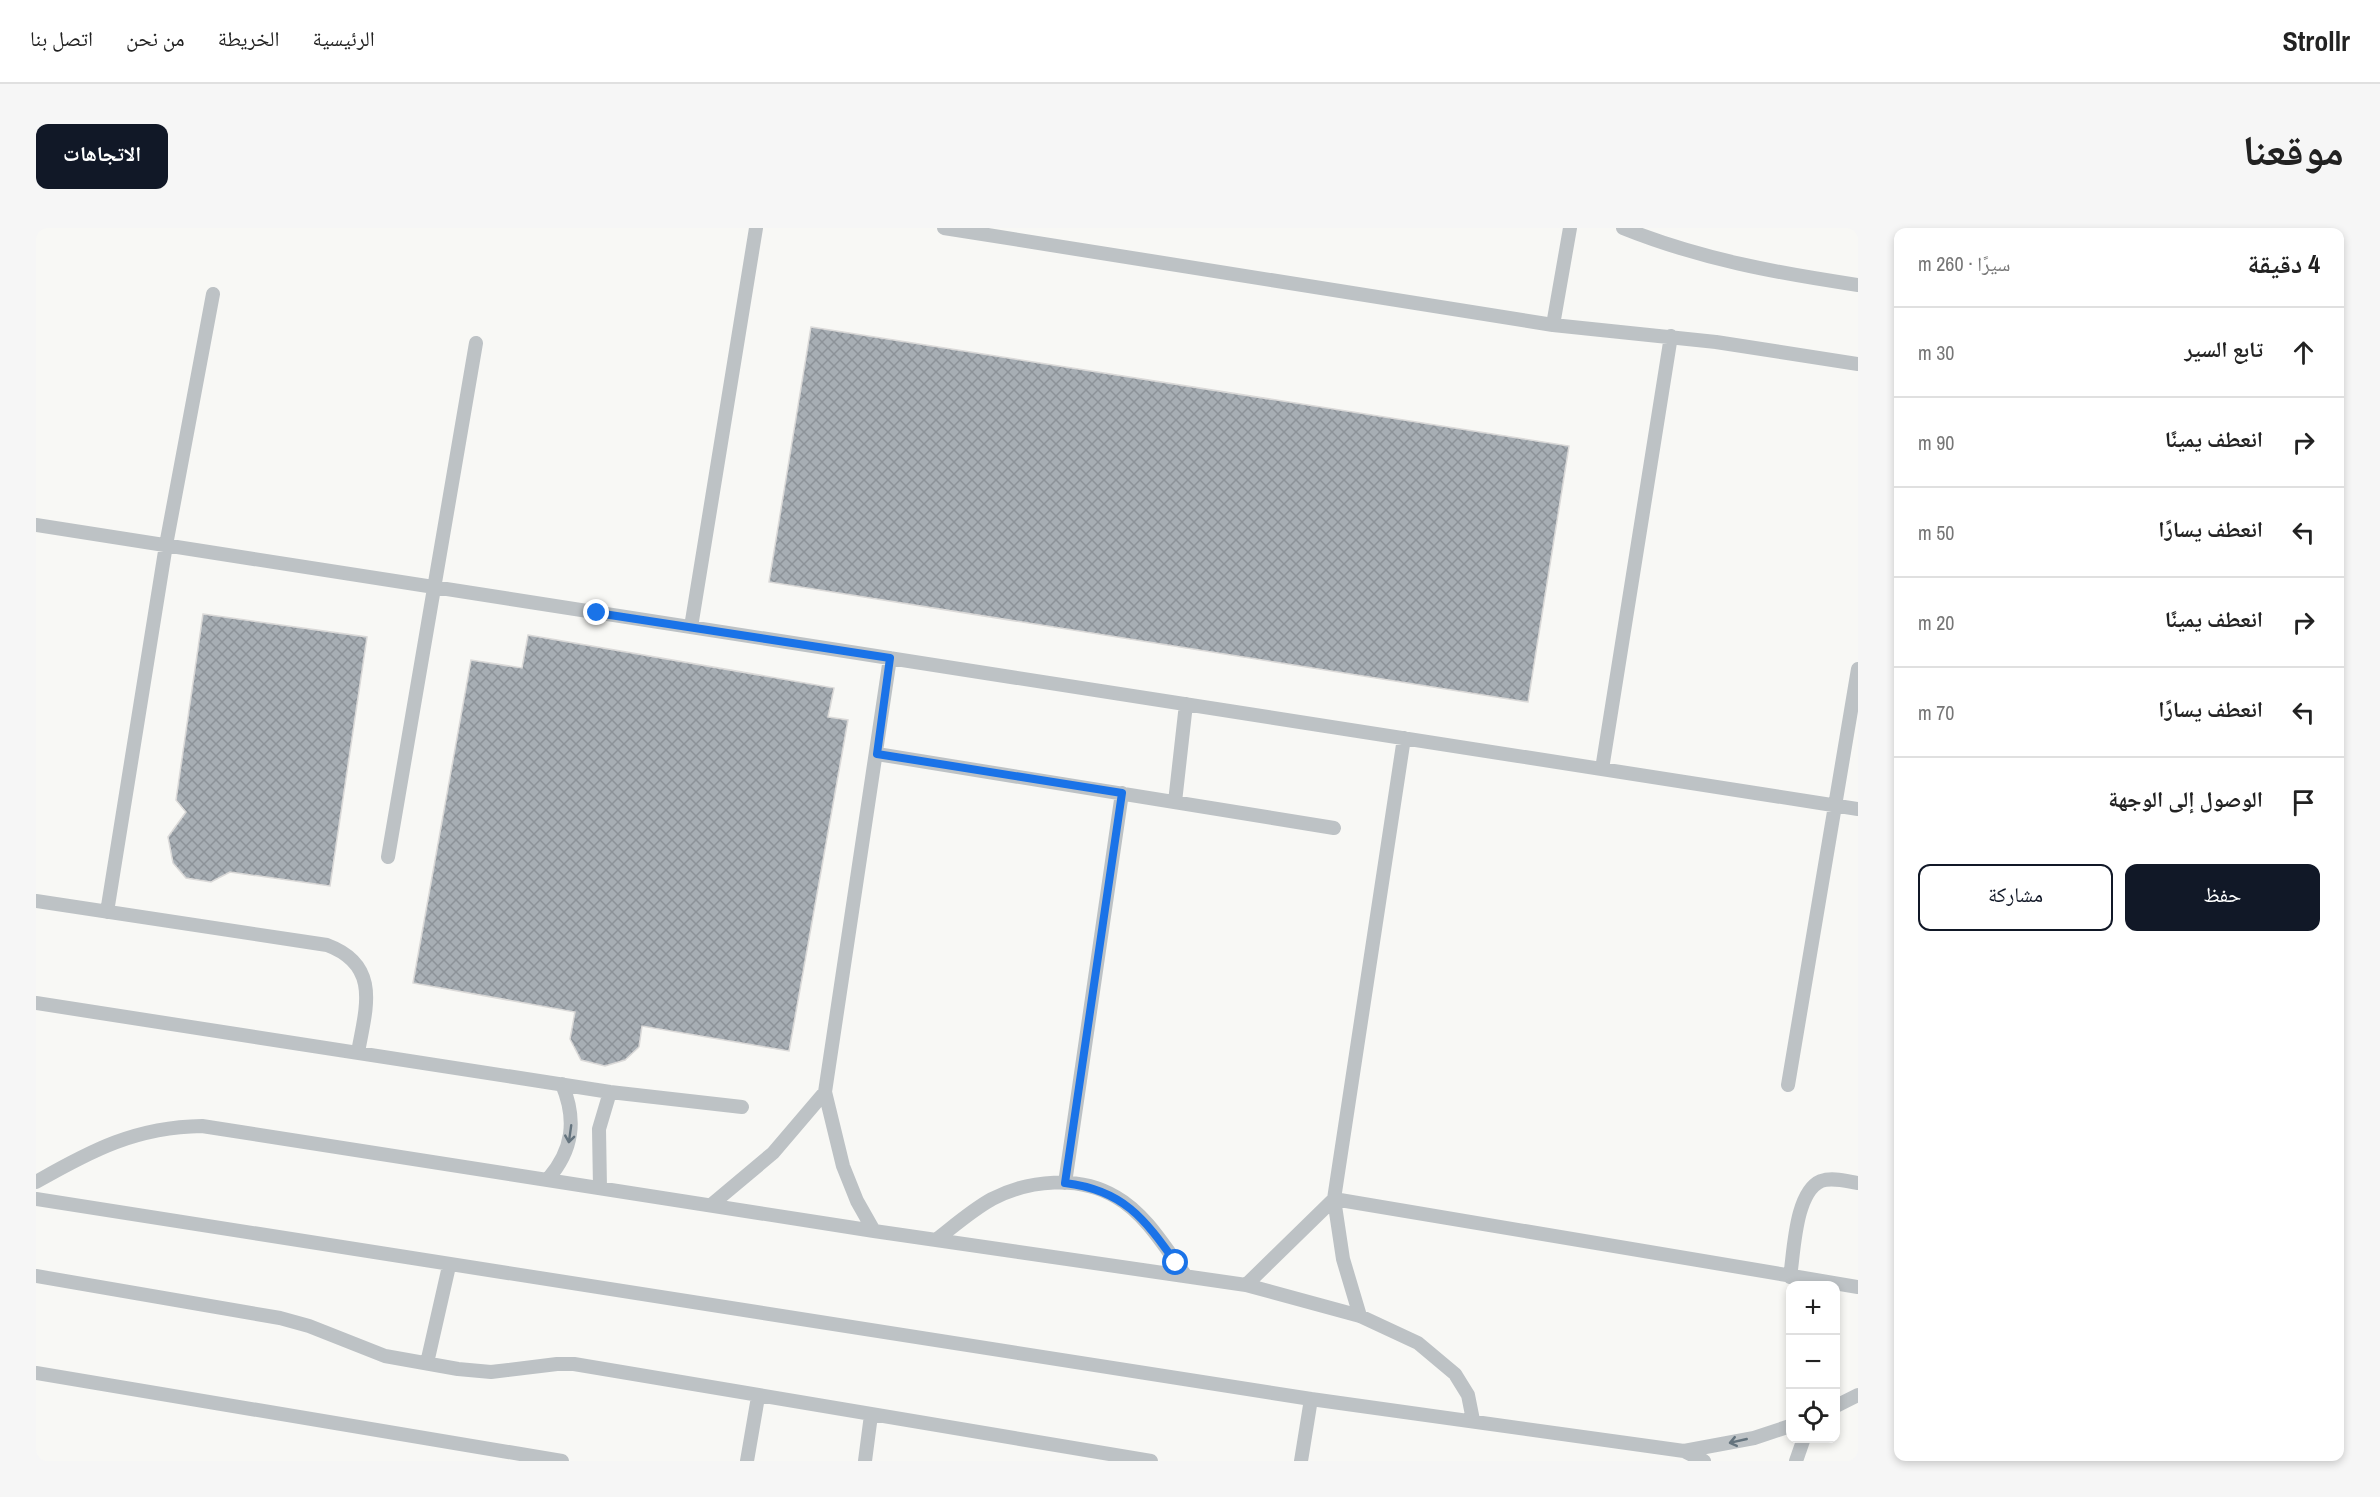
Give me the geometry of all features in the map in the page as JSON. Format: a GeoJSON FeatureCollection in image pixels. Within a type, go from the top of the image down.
{"type":"FeatureCollection","features":[{"type":"Feature","properties":{"kind":"lane"},"geometry":{"type":"LineString","coordinates":[[691,627],[756,228]]}},
{"type":"Feature","properties":{"kind":"lane"},"geometry":{"type":"LineString","coordinates":[[944,228],[1553,325],[1671,336],[1858,364]]}},
{"type":"Feature","properties":{"kind":"lane"},"geometry":{"type":"LineString","coordinates":[[1553,325],[1570,228]]}},
{"type":"Feature","properties":{"kind":"lane"},"geometry":{"type":"LineString","coordinates":[[1623,228],[1716,260],[1767,272],[1858,285]]}},
{"type":"Feature","properties":{"kind":"lane"},"geometry":{"type":"LineString","coordinates":[[107,912],[166,545],[213,294]]}},
{"type":"Feature","properties":{"kind":"lane"},"geometry":{"type":"LineString","coordinates":[[1602,769],[1671,336]]}},
{"type":"Feature","properties":{"kind":"lane"},"geometry":{"type":"LineString","coordinates":[[388,857],[432,587],[476,343]]}},
{"type":"Feature","properties":{"kind":"lane"},"geometry":{"type":"LineString","coordinates":[[36,525],[1858,809]]}},
{"type":"Feature","properties":{"kind":"lane"},"geometry":{"type":"LineString","coordinates":[[874,1231],[857,1201],[843,1166],[825,1092],[890,658]]}},
{"type":"Feature","properties":{"kind":"lane"},"geometry":{"type":"LineString","coordinates":[[1788,1085],[1858,669]]}},
{"type":"Feature","properties":{"kind":"lane"},"geometry":{"type":"LineString","coordinates":[[1175,802],[1186,704]]}},
{"type":"Feature","properties":{"kind":"lane"},"geometry":{"type":"LineString","coordinates":[[1360,1316],[1343,1258],[1334,1199],[1404,738]]}},
{"type":"Feature","properties":{"kind":"lane"},"geometry":{"type":"LineString","coordinates":[[877,754],[1334,828]]}},
{"type":"Feature","properties":{"kind":"lane"},"geometry":{"type":"LineString","coordinates":[[1065,1183],[1122,793]]}},
{"type":"Feature","properties":{"kind":"lane"},"geometry":{"type":"LineString","coordinates":[[36,901],[327,945],[341,951],[362,972],[367,987],[367,1002],[358,1052]]}},
{"type":"Feature","properties":{"kind":"lane"},"geometry":{"type":"LineString","coordinates":[[36,1003],[610,1092],[742,1107]]}},
{"type":"Feature","properties":{"kind":"lane"},"geometry":{"type":"LineString","coordinates":[[548,1179],[567,1151],[571,1134],[572,1117],[562,1084]]}},
{"type":"Feature","properties":{"kind":"lane"},"geometry":{"type":"LineString","coordinates":[[600,1188],[599,1129],[610,1092]]}},
{"type":"Feature","properties":{"kind":"lane"},"geometry":{"type":"LineString","coordinates":[[711,1205],[773,1153],[825,1092]]}},
{"type":"Feature","properties":{"kind":"lane"},"geometry":{"type":"LineString","coordinates":[[36,1182],[108,1143],[171,1126],[202,1126],[874,1231],[1246,1285],[1306,1299],[1360,1316],[1419,1343],[1437,1356],[1455,1374],[1468,1395],[1473,1420]]}},
{"type":"Feature","properties":{"kind":"lane"},"geometry":{"type":"LineString","coordinates":[[1790,1277],[1804,1197],[1820,1181],[1832,1179],[1858,1183]]}},
{"type":"Feature","properties":{"kind":"lane"},"geometry":{"type":"LineString","coordinates":[[936,1240],[991,1200],[1039,1184],[1065,1183],[1090,1186],[1117,1197],[1158,1237],[1186,1276]]}},
{"type":"Feature","properties":{"kind":"lane"},"geometry":{"type":"LineString","coordinates":[[36,1199],[448,1266],[1311,1399],[1684,1451],[1704,1461]]}},
{"type":"Feature","properties":{"kind":"lane"},"geometry":{"type":"LineString","coordinates":[[1334,1199],[1858,1287]]}},
{"type":"Feature","properties":{"kind":"lane"},"geometry":{"type":"LineString","coordinates":[[1246,1285],[1334,1199]]}},
{"type":"Feature","properties":{"kind":"lane"},"geometry":{"type":"LineString","coordinates":[[427,1363],[448,1266]]}},
{"type":"Feature","properties":{"kind":"lane"},"geometry":{"type":"LineString","coordinates":[[36,1276],[280,1318],[309,1326],[385,1356],[427,1363],[491,1372],[574,1364],[758,1397],[1151,1461]]}},
{"type":"Feature","properties":{"kind":"lane"},"geometry":{"type":"LineString","coordinates":[[36,1373],[562,1461]]}},
{"type":"Feature","properties":{"kind":"lane"},"geometry":{"type":"LineString","coordinates":[[1840,1404],[1858,1395]]}},
{"type":"Feature","properties":{"kind":"lane"},"geometry":{"type":"LineString","coordinates":[[747,1461],[758,1397]]}},
{"type":"Feature","properties":{"kind":"lane"},"geometry":{"type":"LineString","coordinates":[[1301,1461],[1311,1399]]}},
{"type":"Feature","properties":{"kind":"lane"},"geometry":{"type":"LineString","coordinates":[[865,1461],[871,1415]]}},
{"type":"Feature","properties":{"kind":"lane"},"geometry":{"type":"LineString","coordinates":[[1684,1451],[1754,1438],[1786,1428]]}},
{"type":"Feature","properties":{"kind":"lane"},"geometry":{"type":"LineString","coordinates":[[1796,1461],[1802,1443]]}},
{"type":"Feature","properties":{"kind":"building"},"geometry":{"type":"Polygon","coordinates":[[[811,327],[1569,446],[1528,702],[769,582],[811,327]]]}},
{"type":"Feature","properties":{"kind":"building"},"geometry":{"type":"Polygon","coordinates":[[[203,614],[367,637],[330,886],[230,872],[211,882],[186,878],[173,863],[168,837],[186,812],[176,800],[203,614]]]}},
{"type":"Feature","properties":{"kind":"building"},"geometry":{"type":"Polygon","coordinates":[[[528,635],[834,688],[828,717],[848,720],[789,1051],[642,1026],[639,1047],[625,1060],[605,1066],[581,1060],[570,1039],[575,1012],[413,983],[471,660],[522,668],[528,635]]]}},
{"type":"Feature","properties":{"kind":"route"},"geometry":{"type":"LineString","coordinates":[[597,613],[890,658],[877,754],[1122,793],[1065,1183],[1090,1186],[1117,1197],[1158,1237],[1176,1263]]}}]}
